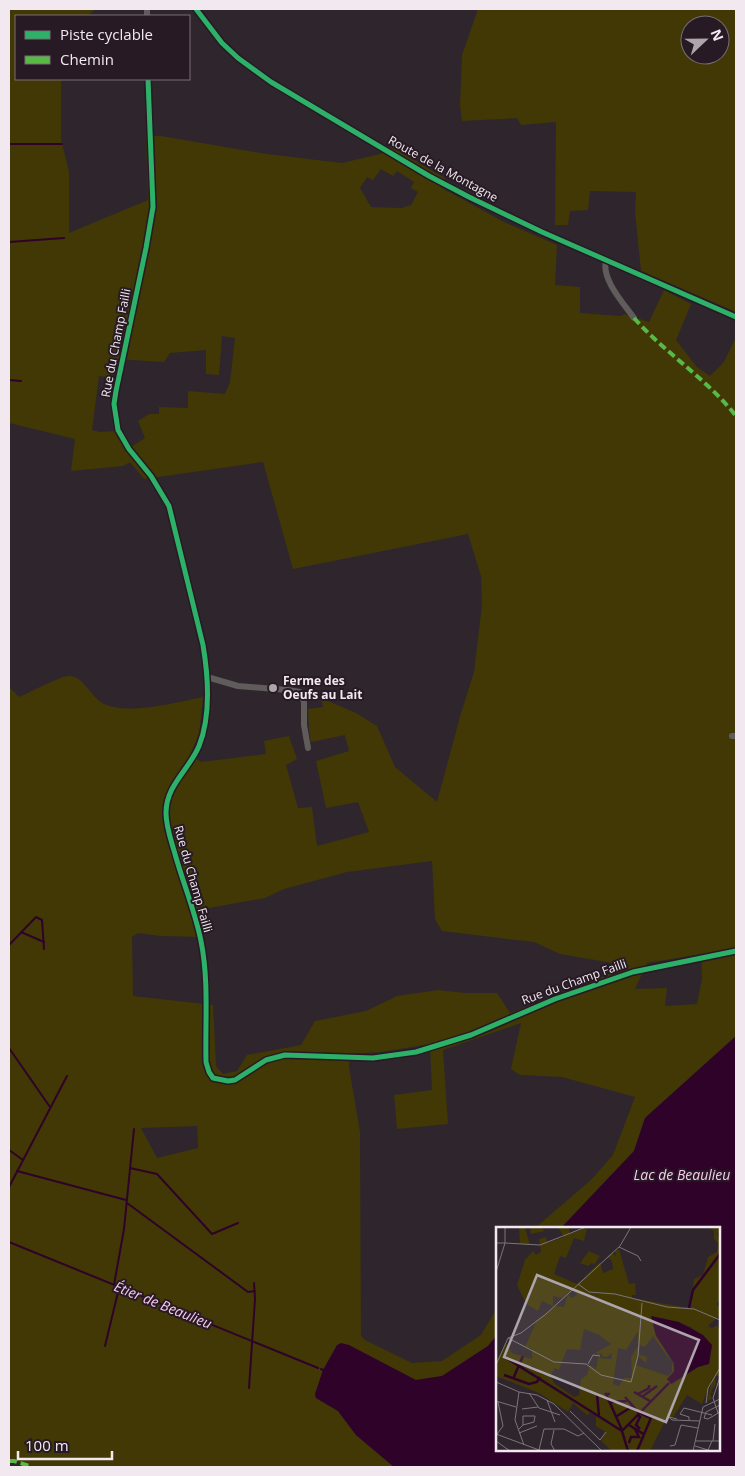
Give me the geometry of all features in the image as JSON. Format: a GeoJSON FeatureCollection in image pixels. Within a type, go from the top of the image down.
{"type":"FeatureCollection","features":[{"type":"Feature","properties":{"kind":"street","name":"Route de la Montagne"},"geometry":{"type":"LineString","coordinates":[[196,9],[222,43],[238,58],[271,82],[448,186],[542,232],[736,318]]}},
{"type":"Feature","properties":{"kind":"street","name":"Rue du Champ Failli"},"geometry":{"type":"LineString","coordinates":[[148,80],[153,207],[114,404],[118,430],[123,440],[151,476],[169,506],[203,644],[208,676],[205,722],[202,737],[194,756],[170,791],[166,814],[169,833],[197,926],[204,957],[206,1062],[213,1078],[222,1081],[235,1080],[266,1060],[285,1055],[373,1058],[430,1049],[471,1035],[555,999],[615,978],[654,967],[736,951]]}},
{"type":"Feature","properties":{"kind":"street"},"geometry":{"type":"LineString","coordinates":[[606,261],[606,271],[612,288],[634,318]]}},
{"type":"Feature","properties":{"kind":"street"},"geometry":{"type":"LineString","coordinates":[[208,676],[238,686],[300,692],[304,702],[304,725],[308,748]]}},
{"type":"Feature","properties":{"kind":"shaded area"},"geometry":{"type":"Polygon","coordinates":[[[9,9],[95,9],[89,15],[15,15],[15,80],[61,80],[61,140],[69,171],[69,233],[148,200],[146,136],[161,136],[267,154],[342,163],[380,154],[391,147],[445,178],[440,187],[504,222],[557,245],[555,285],[580,287],[580,313],[621,316],[624,314],[649,322],[664,290],[691,304],[676,340],[697,367],[710,376],[724,362],[736,337],[736,1036],[645,1118],[634,1151],[562,1227],[536,1227],[591,1180],[613,1155],[635,1097],[562,1077],[520,1075],[511,1069],[521,1023],[443,1050],[448,1124],[397,1129],[394,1095],[432,1090],[430,1044],[381,1052],[350,1054],[349,1067],[360,1132],[361,1336],[365,1340],[412,1363],[442,1361],[481,1335],[496,1310],[496,1336],[488,1346],[442,1376],[416,1380],[323,1370],[315,1394],[316,1398],[338,1411],[356,1435],[394,1467],[30,1467],[9,1458],[9,687],[19,697],[69,676],[82,682],[101,702],[123,708],[166,705],[203,697],[199,734],[190,755],[201,762],[266,754],[264,741],[289,736],[297,759],[286,765],[298,808],[312,807],[317,846],[369,832],[358,802],[326,808],[316,761],[349,751],[345,735],[311,742],[308,709],[323,707],[321,698],[356,713],[377,726],[395,767],[437,802],[474,672],[482,605],[481,576],[468,534],[293,569],[263,462],[144,479],[130,462],[123,466],[71,471],[75,439],[9,423],[9,9]],[[381,169],[373,180],[367,177],[360,188],[371,207],[402,208],[411,205],[418,192],[411,188],[414,182],[397,171],[393,176],[381,169]],[[222,336],[219,375],[206,374],[206,350],[170,353],[164,362],[116,359],[112,378],[99,376],[92,430],[100,432],[116,431],[125,451],[145,438],[138,421],[149,414],[159,414],[159,407],[188,408],[188,391],[225,394],[230,382],[235,338],[222,336]],[[432,861],[347,872],[284,889],[265,898],[198,910],[204,937],[160,936],[138,933],[132,937],[133,996],[213,1005],[216,1066],[223,1074],[237,1071],[247,1055],[301,1045],[315,1021],[366,1011],[397,996],[438,990],[465,993],[497,993],[510,1013],[630,966],[560,954],[534,942],[442,931],[435,919],[432,861]],[[701,954],[647,963],[635,989],[667,988],[665,1006],[697,1004],[702,979],[701,954]],[[197,1126],[141,1128],[157,1158],[198,1148],[197,1126]]]}},
{"type":"Feature","properties":{"kind":"shaded area"},"geometry":{"type":"Polygon","coordinates":[[[478,9],[736,9],[736,312],[641,271],[635,212],[636,192],[590,191],[588,210],[570,211],[568,225],[555,225],[556,122],[521,125],[517,118],[462,121],[460,105],[462,55],[478,9]]]}},
{"type":"Feature","properties":{"kind":"water","name":"Lac de Beaulieu"},"geometry":{"type":"Polygon","coordinates":[[[736,1036],[736,1467],[394,1467],[356,1435],[338,1411],[316,1398],[315,1394],[323,1370],[337,1345],[341,1343],[349,1345],[416,1380],[442,1376],[488,1346],[496,1336],[496,1451],[720,1451],[720,1227],[562,1227],[634,1151],[645,1118],[736,1036]]]}},
{"type":"Feature","properties":{"kind":"waterway"},"geometry":{"type":"LineString","coordinates":[[9,144],[62,144]]}},
{"type":"Feature","properties":{"kind":"waterway"},"geometry":{"type":"LineString","coordinates":[[9,242],[64,238]]}},
{"type":"Feature","properties":{"kind":"waterway"},"geometry":{"type":"LineString","coordinates":[[9,380],[21,381]]}},
{"type":"Feature","properties":{"kind":"waterway"},"geometry":{"type":"LineString","coordinates":[[9,945],[36,917],[42,920],[44,949]]}},
{"type":"Feature","properties":{"kind":"waterway"},"geometry":{"type":"LineString","coordinates":[[21,932],[44,942]]}},
{"type":"Feature","properties":{"kind":"waterway"},"geometry":{"type":"LineString","coordinates":[[9,1048],[50,1107]]}},
{"type":"Feature","properties":{"kind":"waterway"},"geometry":{"type":"LineString","coordinates":[[9,1187],[67,1076]]}},
{"type":"Feature","properties":{"kind":"waterway"},"geometry":{"type":"LineString","coordinates":[[114,1285],[124,1229],[134,1129]]}},
{"type":"Feature","properties":{"kind":"waterway"},"geometry":{"type":"LineString","coordinates":[[9,1150],[23,1160]]}},
{"type":"Feature","properties":{"kind":"waterway"},"geometry":{"type":"LineString","coordinates":[[130,1168],[157,1174],[212,1234],[238,1223]]}},
{"type":"Feature","properties":{"kind":"waterway"},"geometry":{"type":"LineString","coordinates":[[17,1171],[126,1200]]}},
{"type":"Feature","properties":{"kind":"waterway"},"geometry":{"type":"LineString","coordinates":[[127,1203],[248,1292],[255,1291]]}},
{"type":"Feature","properties":{"kind":"waterway","name":"Étier de Beaulieu"},"geometry":{"type":"LineString","coordinates":[[9,1242],[318,1368]]}},
{"type":"Feature","properties":{"kind":"waterway"},"geometry":{"type":"LineString","coordinates":[[249,1388],[255,1299],[254,1283]]}},
{"type":"Feature","properties":{"kind":"waterway"},"geometry":{"type":"LineString","coordinates":[[105,1346],[119,1288]]}},
{"type":"Feature","properties":{"kind":"marked path"},"geometry":{"type":"LineString","coordinates":[[634,318],[712,390],[736,416]]}},
{"type":"Feature","properties":{"kind":"marked path"},"geometry":{"type":"LineString","coordinates":[[9,1461],[32,1467]]}},
{"type":"Feature","properties":{"kind":"cycle path"},"geometry":{"type":"LineString","coordinates":[[196,9],[222,43],[238,58],[271,82],[429,176],[542,232],[736,317]]}},
{"type":"Feature","properties":{"kind":"cycle path"},"geometry":{"type":"LineString","coordinates":[[148,80],[153,207],[114,404],[118,430],[129,449],[151,476],[169,506],[205,657],[207,709],[203,734],[195,755],[170,794],[166,813],[169,834],[196,919],[201,941],[206,986],[206,1062],[213,1078],[228,1081],[235,1080],[266,1060],[285,1055],[373,1058],[416,1052],[471,1035],[555,999],[633,972],[736,951]]}},
{"type":"Feature","properties":{"kind":"place","name":"Ferme des Oeufs au Lait"},"geometry":{"type":"Point","coordinates":[273,688]}}]}
